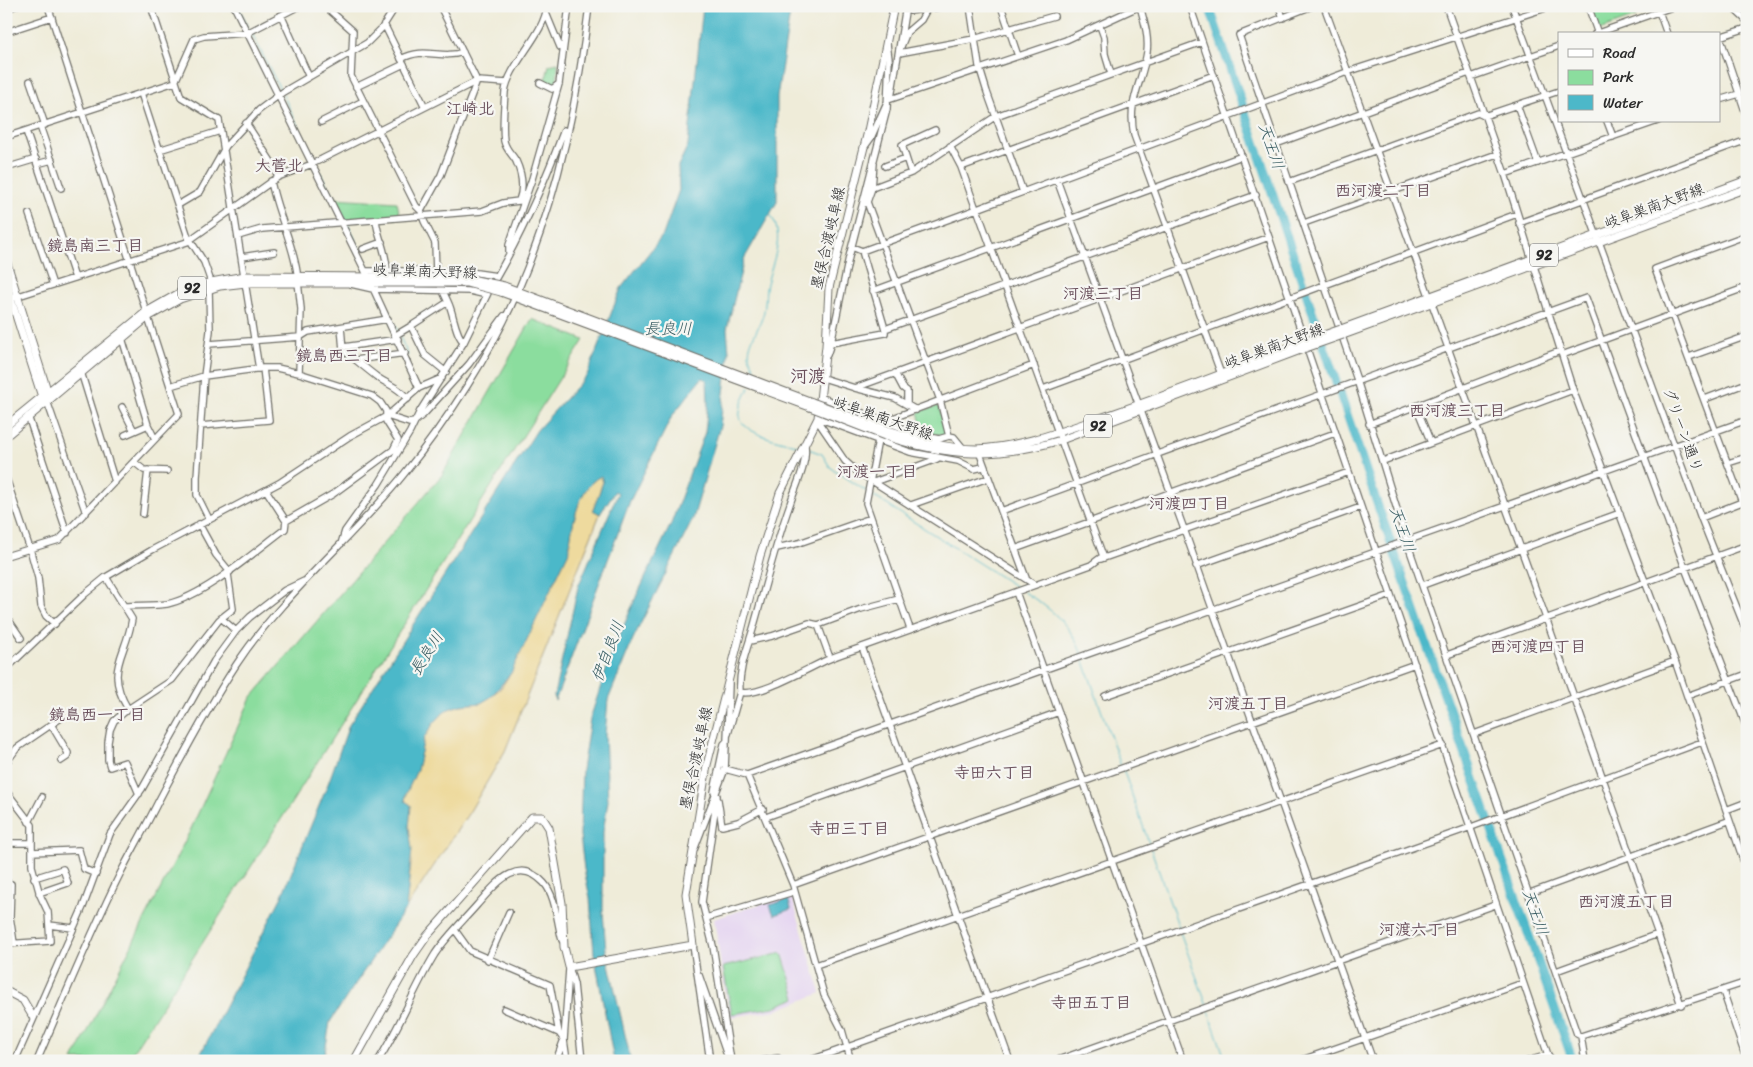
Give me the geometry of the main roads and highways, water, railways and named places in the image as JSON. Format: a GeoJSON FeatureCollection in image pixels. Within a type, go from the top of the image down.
{"type":"FeatureCollection","features":[{"type":"Feature","properties":{"kind":"main road","name":"墨俣合渡岐阜線"},"geometry":{"type":"LineString","coordinates":[[354,1061],[413,956],[427,936],[532,817],[542,818],[549,828],[562,903],[564,947],[569,967],[690,946],[686,894],[700,799],[729,675],[760,556],[780,493],[817,419],[823,378],[829,288],[864,146],[894,6]]}},
{"type":"Feature","properties":{"kind":"main road","name":"岐阜巣南大野線"},"geometry":{"type":"LineString","coordinates":[[48,391],[172,296],[210,285],[246,279],[467,283],[502,289],[520,295],[936,451],[980,454],[1028,449],[1302,346],[1599,238],[1747,180]]}},
{"type":"Feature","properties":{"kind":"main road","name":"岐阜巣南大野線"},"geometry":{"type":"LineString","coordinates":[[1599,238],[1747,188]]}},
{"type":"Feature","properties":{"kind":"main road"},"geometry":{"type":"LineString","coordinates":[[6,260],[12,298],[44,399]]}},
{"type":"Feature","properties":{"kind":"main road","name":"岐阜巣南大野線"},"geometry":{"type":"LineString","coordinates":[[246,279],[349,283],[372,280]]}},
{"type":"Feature","properties":{"kind":"main road"},"geometry":{"type":"LineString","coordinates":[[6,284],[48,391],[44,399]]}},
{"type":"Feature","properties":{"kind":"main road","name":"岐阜巣南大野線"},"geometry":{"type":"LineString","coordinates":[[6,426],[81,372],[147,315]]}},
{"type":"Feature","properties":{"kind":"main road","name":"岐阜巣南大野線"},"geometry":{"type":"LineString","coordinates":[[6,436],[44,399]]}},
{"type":"Feature","properties":{"kind":"main road","name":"岐阜巣南大野線"},"geometry":{"type":"LineString","coordinates":[[886,433],[950,447],[963,448],[1011,446],[1060,436]]}},
{"type":"Feature","properties":{"kind":"main road"},"geometry":{"type":"LineString","coordinates":[[6,991],[23,1000],[34,1017]]}},
{"type":"Feature","properties":{"kind":"water","name":"長良川"},"geometry":{"type":"Polygon","coordinates":[[[703,6],[791,6],[777,97],[777,202],[744,259],[727,329],[729,352],[720,426],[693,519],[633,639],[608,700],[605,735],[608,801],[603,832],[603,912],[606,951],[631,1061],[614,1061],[594,954],[590,898],[580,835],[582,770],[590,719],[610,658],[636,597],[671,524],[705,432],[708,402],[707,380],[702,378],[672,416],[630,501],[555,701],[554,695],[578,587],[618,493],[615,491],[600,514],[593,510],[603,482],[601,476],[593,481],[581,498],[574,520],[569,551],[511,673],[491,697],[481,703],[460,705],[446,710],[433,724],[424,738],[417,770],[406,794],[405,801],[411,805],[409,828],[412,849],[406,908],[330,1022],[325,1052],[318,1061],[197,1061],[281,898],[328,784],[349,725],[537,430],[587,375],[621,288],[663,235],[679,190],[678,166],[688,145],[703,6]]]}},
{"type":"Feature","properties":{"kind":"water"},"geometry":{"type":"Polygon","coordinates":[[[788,899],[791,909],[774,915],[770,905],[788,899]]]}},
{"type":"Feature","properties":{"kind":"waterway"},"geometry":{"type":"LineString","coordinates":[[238,6],[249,29]]}},
{"type":"Feature","properties":{"kind":"waterway","name":"天王川"},"geometry":{"type":"LineString","coordinates":[[1209,6],[1378,506],[1573,1061]]}},
{"type":"Feature","properties":{"kind":"waterway"},"geometry":{"type":"LineString","coordinates":[[251,32],[281,91]]}},
{"type":"Feature","properties":{"kind":"waterway"},"geometry":{"type":"LineString","coordinates":[[283,95],[315,161]]}},
{"type":"Feature","properties":{"kind":"waterway"},"geometry":{"type":"LineString","coordinates":[[316,165],[346,221]]}},
{"type":"Feature","properties":{"kind":"waterway"},"geometry":{"type":"LineString","coordinates":[[754,378],[755,370],[749,356],[750,348],[765,307],[766,288],[778,241],[775,223],[770,214]]}},
{"type":"Feature","properties":{"kind":"waterway"},"geometry":{"type":"LineString","coordinates":[[348,224],[366,264]]}},
{"type":"Feature","properties":{"kind":"waterway"},"geometry":{"type":"LineString","coordinates":[[379,295],[398,331]]}},
{"type":"Feature","properties":{"kind":"waterway"},"geometry":{"type":"LineString","coordinates":[[399,335],[408,355]]}},
{"type":"Feature","properties":{"kind":"waterway"},"geometry":{"type":"LineString","coordinates":[[749,388],[740,411],[740,419],[745,425],[752,431],[772,439],[800,446]]}},
{"type":"Feature","properties":{"kind":"waterway"},"geometry":{"type":"LineString","coordinates":[[806,448],[822,454],[830,467],[866,491]]}},
{"type":"Feature","properties":{"kind":"waterway"},"geometry":{"type":"LineString","coordinates":[[870,494],[1018,588]]}},
{"type":"Feature","properties":{"kind":"waterway"},"geometry":{"type":"LineString","coordinates":[[1024,592],[1059,618],[1072,634],[1082,655]]}},
{"type":"Feature","properties":{"kind":"waterway"},"geometry":{"type":"LineString","coordinates":[[1083,659],[1121,766]]}},
{"type":"Feature","properties":{"kind":"waterway"},"geometry":{"type":"LineString","coordinates":[[1123,769],[1150,846]]}},
{"type":"Feature","properties":{"kind":"waterway"},"geometry":{"type":"LineString","coordinates":[[1151,849],[1179,928]]}},
{"type":"Feature","properties":{"kind":"waterway"},"geometry":{"type":"LineString","coordinates":[[1180,932],[1207,1006]]}},
{"type":"Feature","properties":{"kind":"waterway"},"geometry":{"type":"LineString","coordinates":[[1208,1010],[1226,1061]]}},
{"type":"Feature","properties":{"kind":"district","name":"江崎北"},"geometry":{"type":"Point","coordinates":[470,108]}},
{"type":"Feature","properties":{"kind":"district","name":"大菅北"},"geometry":{"type":"Point","coordinates":[279,165]}},
{"type":"Feature","properties":{"kind":"district","name":"西河渡二丁目"},"geometry":{"type":"Point","coordinates":[1383,190]}},
{"type":"Feature","properties":{"kind":"district","name":"鏡島南三丁目"},"geometry":{"type":"Point","coordinates":[95,245]}},
{"type":"Feature","properties":{"kind":"district","name":"河渡三丁目"},"geometry":{"type":"Point","coordinates":[1103,293]}},
{"type":"Feature","properties":{"kind":"district","name":"鏡島西三丁目"},"geometry":{"type":"Point","coordinates":[344,355]}},
{"type":"Feature","properties":{"kind":"district","name":"河渡"},"geometry":{"type":"Point","coordinates":[808,376]}},
{"type":"Feature","properties":{"kind":"district","name":"西河渡三丁目"},"geometry":{"type":"Point","coordinates":[1457,410]}},
{"type":"Feature","properties":{"kind":"district","name":"河渡一丁目"},"geometry":{"type":"Point","coordinates":[877,471]}},
{"type":"Feature","properties":{"kind":"district","name":"河渡四丁目"},"geometry":{"type":"Point","coordinates":[1189,503]}},
{"type":"Feature","properties":{"kind":"district","name":"西河渡四丁目"},"geometry":{"type":"Point","coordinates":[1538,646]}},
{"type":"Feature","properties":{"kind":"district","name":"河渡五丁目"},"geometry":{"type":"Point","coordinates":[1248,703]}},
{"type":"Feature","properties":{"kind":"district","name":"鏡島西一丁目"},"geometry":{"type":"Point","coordinates":[97,714]}},
{"type":"Feature","properties":{"kind":"district","name":"寺田六丁目"},"geometry":{"type":"Point","coordinates":[994,772]}},
{"type":"Feature","properties":{"kind":"district","name":"寺田三丁目"},"geometry":{"type":"Point","coordinates":[849,828]}},
{"type":"Feature","properties":{"kind":"district","name":"西河渡五丁目"},"geometry":{"type":"Point","coordinates":[1626,901]}},
{"type":"Feature","properties":{"kind":"district","name":"河渡六丁目"},"geometry":{"type":"Point","coordinates":[1419,929]}},
{"type":"Feature","properties":{"kind":"district","name":"寺田五丁目"},"geometry":{"type":"Point","coordinates":[1091,1002]}},
{"type":"Feature","properties":{"kind":"water label","name":"伊自良川"},"geometry":{"type":"Point","coordinates":[607,651]}}]}
